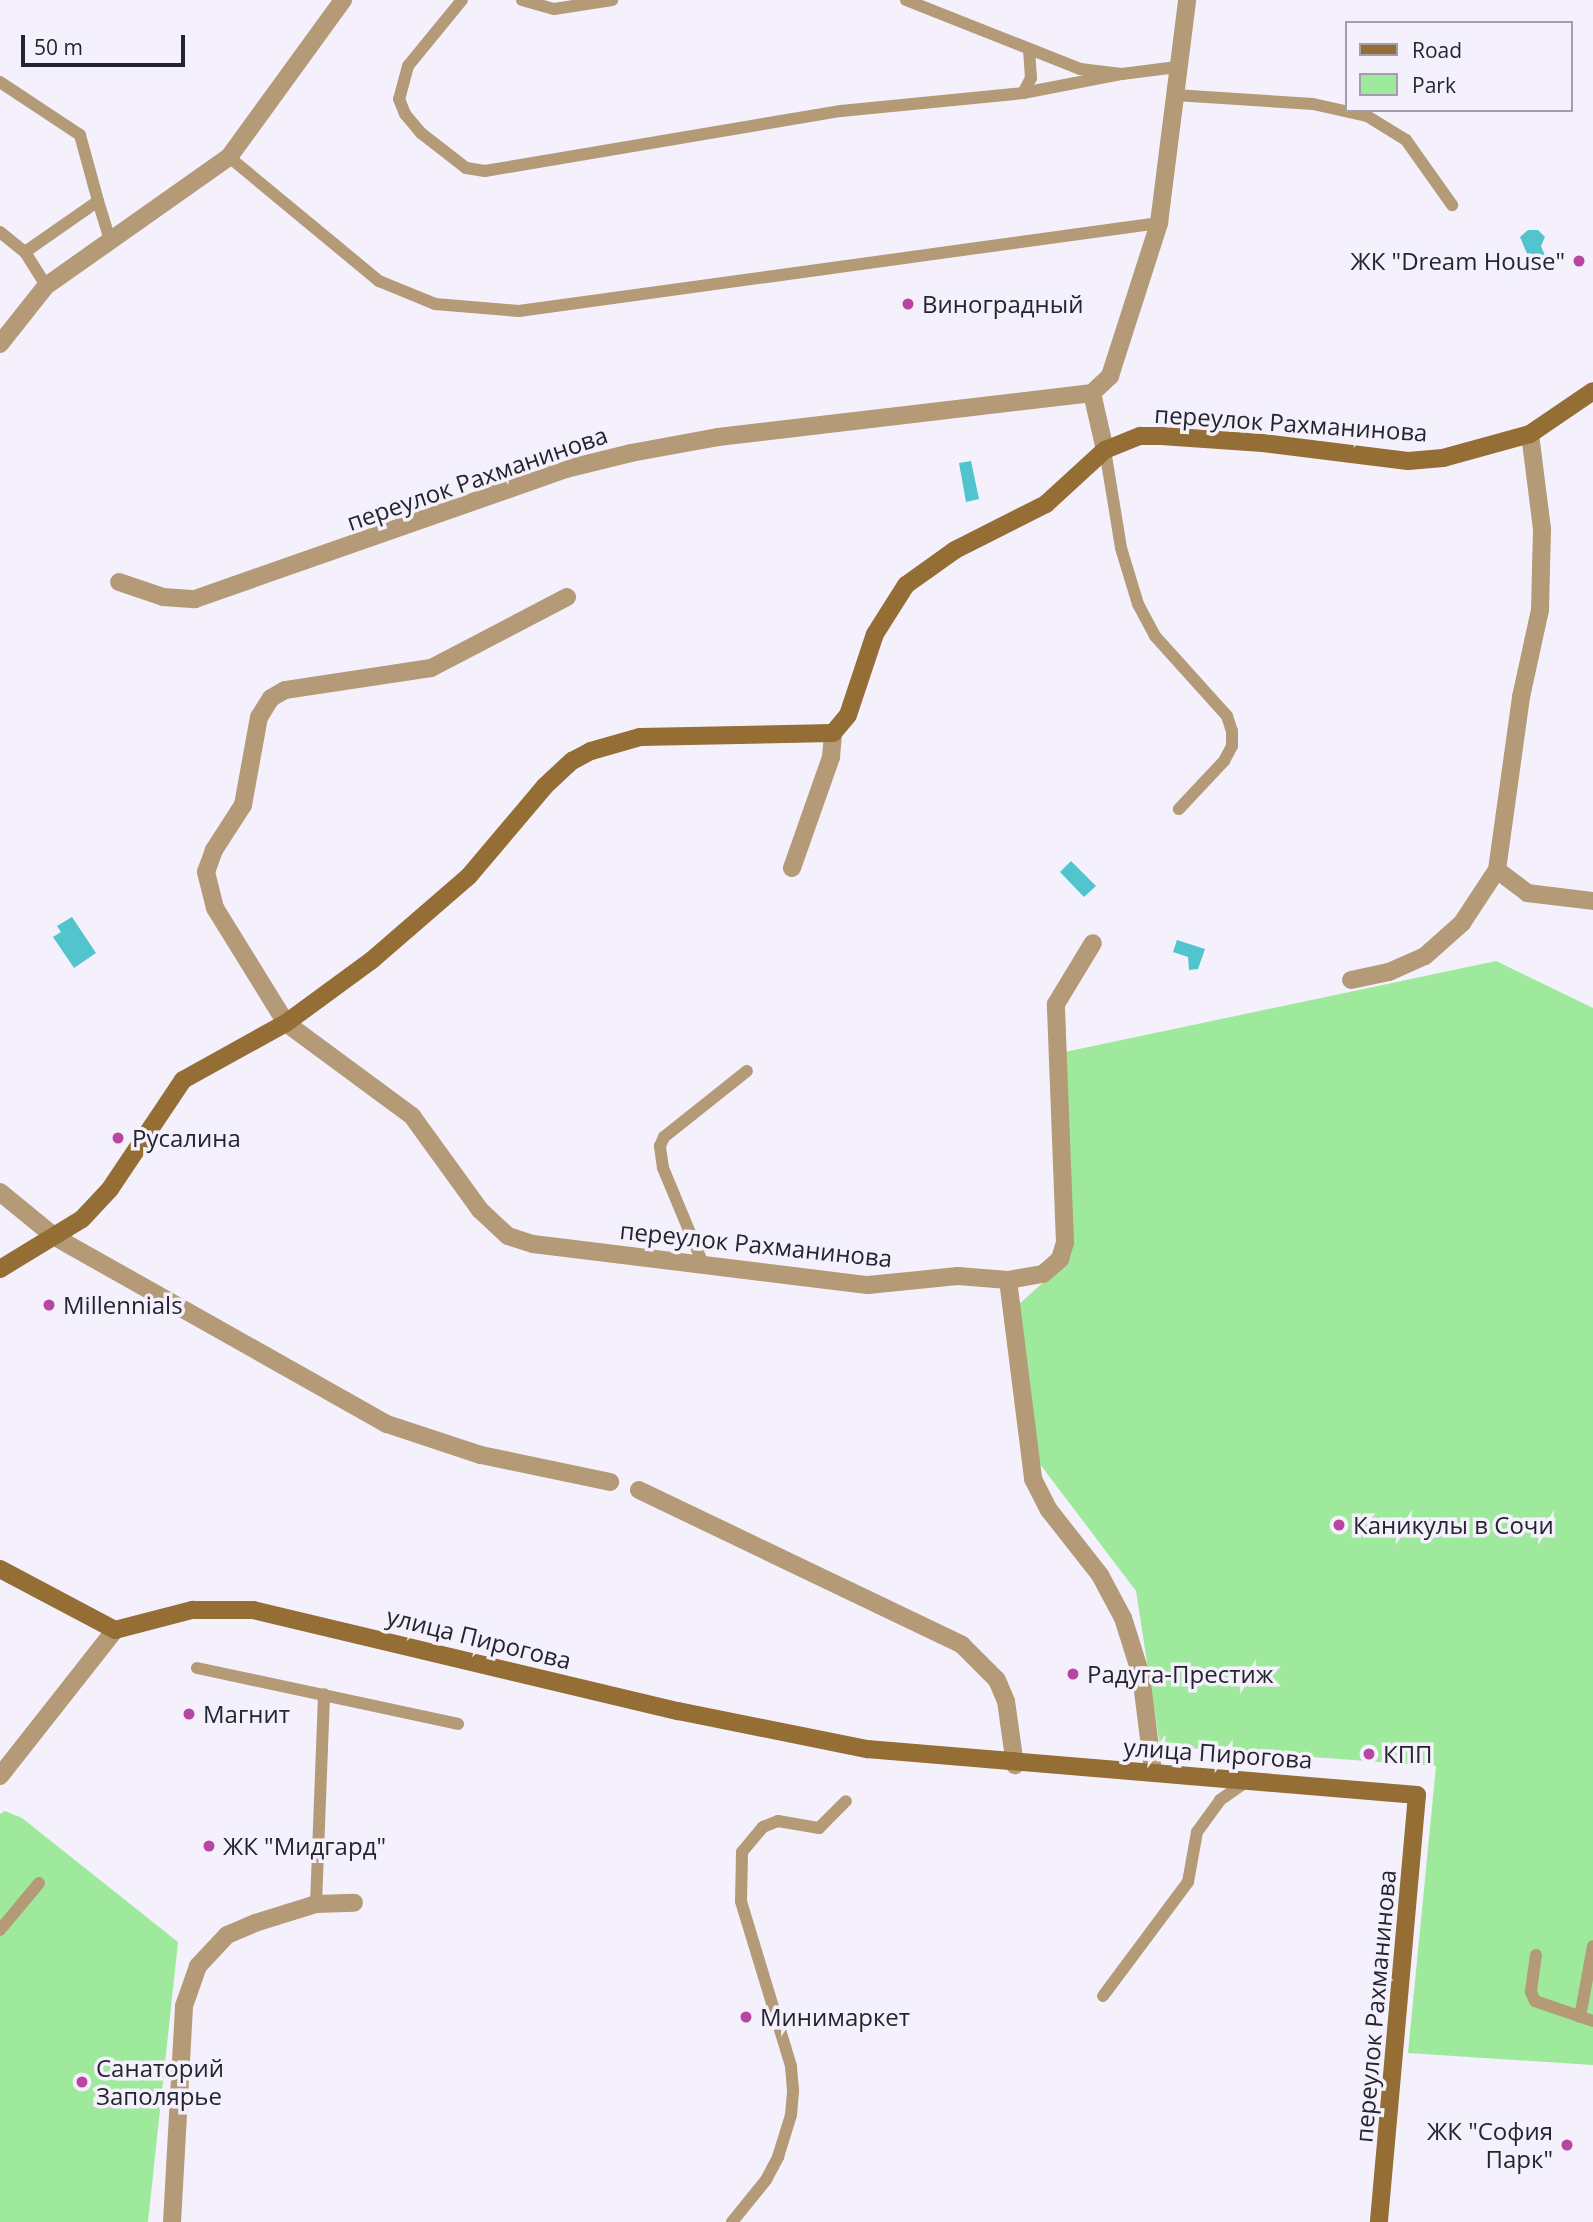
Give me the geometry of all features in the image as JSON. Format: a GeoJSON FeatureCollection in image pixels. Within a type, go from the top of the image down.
{"type":"FeatureCollection","features":[{"type":"Feature","properties":{"kind":"street"},"geometry":{"type":"LineString","coordinates":[[0,344],[46,286],[229,157],[342,0]]}},
{"type":"Feature","properties":{"kind":"street"},"geometry":{"type":"LineString","coordinates":[[1105,450],[1093,393],[1110,376],[1160,223],[1187,0]]}},
{"type":"Feature","properties":{"kind":"street","name":"переулок Рахманинова"},"geometry":{"type":"LineString","coordinates":[[833,733],[848,715],[874,634],[906,585],[955,550],[1046,504],[1105,450],[1140,436],[1161,436],[1263,443],[1408,461],[1475,451],[1530,434],[1593,391]]}},
{"type":"Feature","properties":{"kind":"street","name":"переулок Рахманинова"},"geometry":{"type":"LineString","coordinates":[[119,582],[163,597],[195,599],[566,469],[631,453],[718,437],[1093,393]]}},
{"type":"Feature","properties":{"kind":"street"},"geometry":{"type":"LineString","coordinates":[[1352,980],[1389,972],[1425,956],[1462,923],[1497,870],[1541,598],[1542,529],[1530,434]]}},
{"type":"Feature","properties":{"kind":"street","name":"переулок Рахманинова"},"geometry":{"type":"LineString","coordinates":[[567,597],[431,668],[285,690],[262,706],[243,805],[214,850],[206,872],[215,908],[286,1023],[412,1115],[480,1210],[508,1236],[533,1244],[868,1285],[958,1276],[1008,1280],[1043,1274],[1064,1252],[1056,1004],[1093,943]]}},
{"type":"Feature","properties":{"kind":"street"},"geometry":{"type":"LineString","coordinates":[[0,1269],[82,1219],[110,1189],[183,1080],[286,1023],[372,960],[469,876],[545,786],[591,751],[670,735],[833,733],[831,757],[792,868]]}},
{"type":"Feature","properties":{"kind":"street"},"geometry":{"type":"LineString","coordinates":[[1497,870],[1527,893],[1593,901]]}},
{"type":"Feature","properties":{"kind":"street"},"geometry":{"type":"LineString","coordinates":[[0,1192],[55,1237],[387,1423],[481,1455],[610,1482]]}},
{"type":"Feature","properties":{"kind":"street"},"geometry":{"type":"LineString","coordinates":[[1008,1280],[1033,1479],[1049,1510],[1114,1597],[1141,1675],[1153,1771]]}},
{"type":"Feature","properties":{"kind":"street"},"geometry":{"type":"LineString","coordinates":[[639,1490],[962,1645],[997,1680],[1006,1701],[1016,1765]]}},
{"type":"Feature","properties":{"kind":"street"},"geometry":{"type":"LineString","coordinates":[[0,1569],[115,1630],[0,1776]]}},
{"type":"Feature","properties":{"kind":"street","name":"улица Пирогова"},"geometry":{"type":"LineString","coordinates":[[115,1630],[192,1610],[253,1610],[678,1711],[827,1741],[1016,1765],[1153,1771],[1417,1795]]}},
{"type":"Feature","properties":{"kind":"street","name":"переулок Рахманинова"},"geometry":{"type":"LineString","coordinates":[[1379,2222],[1417,1795]]}},
{"type":"Feature","properties":{"kind":"street"},"geometry":{"type":"LineString","coordinates":[[172,2222],[184,2006],[198,1966],[227,1935],[316,1904],[355,1903]]}},
{"type":"Feature","properties":{"kind":"lane"},"geometry":{"type":"LineString","coordinates":[[462,0],[408,66],[399,99],[421,132],[466,168],[485,171],[841,111],[1023,93],[1122,74],[1177,67]]}},
{"type":"Feature","properties":{"kind":"lane"},"geometry":{"type":"LineString","coordinates":[[522,0],[554,9],[612,0]]}},
{"type":"Feature","properties":{"kind":"lane"},"geometry":{"type":"LineString","coordinates":[[906,0],[1080,69],[1122,74]]}},
{"type":"Feature","properties":{"kind":"lane"},"geometry":{"type":"LineString","coordinates":[[1023,93],[1031,78],[1029,51]]}},
{"type":"Feature","properties":{"kind":"lane"},"geometry":{"type":"LineString","coordinates":[[0,82],[80,135],[110,240]]}},
{"type":"Feature","properties":{"kind":"lane"},"geometry":{"type":"LineString","coordinates":[[1175,95],[1312,104],[1344,111]]}},
{"type":"Feature","properties":{"kind":"lane"},"geometry":{"type":"LineString","coordinates":[[1349,112],[1367,116],[1406,140],[1452,205]]}},
{"type":"Feature","properties":{"kind":"lane"},"geometry":{"type":"LineString","coordinates":[[229,157],[379,281],[435,304],[519,311],[1160,223]]}},
{"type":"Feature","properties":{"kind":"lane"},"geometry":{"type":"LineString","coordinates":[[25,252],[98,201]]}},
{"type":"Feature","properties":{"kind":"lane"},"geometry":{"type":"LineString","coordinates":[[0,232],[25,252],[46,286]]}},
{"type":"Feature","properties":{"kind":"lane"},"geometry":{"type":"LineString","coordinates":[[1105,450],[1121,548],[1138,604],[1155,636],[1227,716],[1232,731],[1232,747],[1224,761],[1178,809]]}},
{"type":"Feature","properties":{"kind":"lane"},"geometry":{"type":"LineString","coordinates":[[703,1264],[663,1168],[660,1146],[664,1137],[747,1071]]}},
{"type":"Feature","properties":{"kind":"lane"},"geometry":{"type":"LineString","coordinates":[[197,1668],[458,1724]]}},
{"type":"Feature","properties":{"kind":"lane"},"geometry":{"type":"LineString","coordinates":[[316,1904],[324,1694]]}},
{"type":"Feature","properties":{"kind":"lane"},"geometry":{"type":"LineString","coordinates":[[1104,1996],[1188,1882],[1197,1832],[1220,1800],[1250,1779]]}},
{"type":"Feature","properties":{"kind":"lane"},"geometry":{"type":"LineString","coordinates":[[732,2222],[760,2190],[778,2157],[791,2115],[793,2090],[791,2066],[741,1901],[743,1852],[763,1826],[778,1821],[819,1828],[846,1801]]}},
{"type":"Feature","properties":{"kind":"lane"},"geometry":{"type":"LineString","coordinates":[[0,1930],[39,1883]]}},
{"type":"Feature","properties":{"kind":"lane"},"geometry":{"type":"LineString","coordinates":[[1536,1955],[1531,1992],[1535,2001],[1587,2019],[1593,1946]]}},
{"type":"Feature","properties":{"kind":"green space","name":"Каникулы в Сочи"},"geometry":{"type":"Polygon","coordinates":[[[1496,961],[1593,1008],[1593,2065],[1408,2053],[1436,1766],[1160,1746],[1136,1591],[1036,1459],[1017,1306],[1068,1260],[1060,1053],[1496,961]]]}},
{"type":"Feature","properties":{"kind":"green space","name":"Санаторий Заполярье"},"geometry":{"type":"Polygon","coordinates":[[[5,1811],[22,1818],[178,1942],[148,2222],[0,2222],[0,1814],[5,1811]]]}},
{"type":"Feature","properties":{"kind":"water"},"geometry":{"type":"Polygon","coordinates":[[[1528,230],[1538,230],[1545,237],[1541,246],[1546,258],[1543,266],[1534,270],[1520,237],[1528,230]]]}},
{"type":"Feature","properties":{"kind":"water"},"geometry":{"type":"Polygon","coordinates":[[[971,461],[979,499],[966,502],[959,463],[971,461]]]}},
{"type":"Feature","properties":{"kind":"water"},"geometry":{"type":"Polygon","coordinates":[[[1071,861],[1096,886],[1084,897],[1060,872],[1071,861]]]}},
{"type":"Feature","properties":{"kind":"water"},"geometry":{"type":"Polygon","coordinates":[[[72,917],[96,953],[74,968],[53,937],[61,932],[57,926],[72,917]]]}},
{"type":"Feature","properties":{"kind":"water"},"geometry":{"type":"Polygon","coordinates":[[[1177,940],[1205,949],[1198,969],[1189,970],[1188,957],[1173,952],[1177,940]]]}},
{"type":"Feature","properties":{"kind":"place","name":"ЖК \"Dream House\""},"geometry":{"type":"Point","coordinates":[1579,261]}},
{"type":"Feature","properties":{"kind":"place","name":"Виноградный"},"geometry":{"type":"Point","coordinates":[908,304]}},
{"type":"Feature","properties":{"kind":"place","name":"Русалина"},"geometry":{"type":"Point","coordinates":[118,1138]}},
{"type":"Feature","properties":{"kind":"place","name":"Millennials"},"geometry":{"type":"Point","coordinates":[49,1305]}},
{"type":"Feature","properties":{"kind":"place","name":"Каникулы в Сочи"},"geometry":{"type":"Point","coordinates":[1339,1525]}},
{"type":"Feature","properties":{"kind":"place","name":"Радуга-Престиж"},"geometry":{"type":"Point","coordinates":[1073,1674]}},
{"type":"Feature","properties":{"kind":"place","name":"Магнит"},"geometry":{"type":"Point","coordinates":[189,1714]}},
{"type":"Feature","properties":{"kind":"place","name":"КПП"},"geometry":{"type":"Point","coordinates":[1369,1754]}},
{"type":"Feature","properties":{"kind":"place","name":"ЖК \"Мидгард\""},"geometry":{"type":"Point","coordinates":[209,1846]}},
{"type":"Feature","properties":{"kind":"place","name":"Минимаркет"},"geometry":{"type":"Point","coordinates":[746,2017]}},
{"type":"Feature","properties":{"kind":"place","name":"Санаторий Заполярье"},"geometry":{"type":"Point","coordinates":[82,2082]}},
{"type":"Feature","properties":{"kind":"place","name":"ЖК \"София Парк\""},"geometry":{"type":"Point","coordinates":[1567,2145]}}]}
